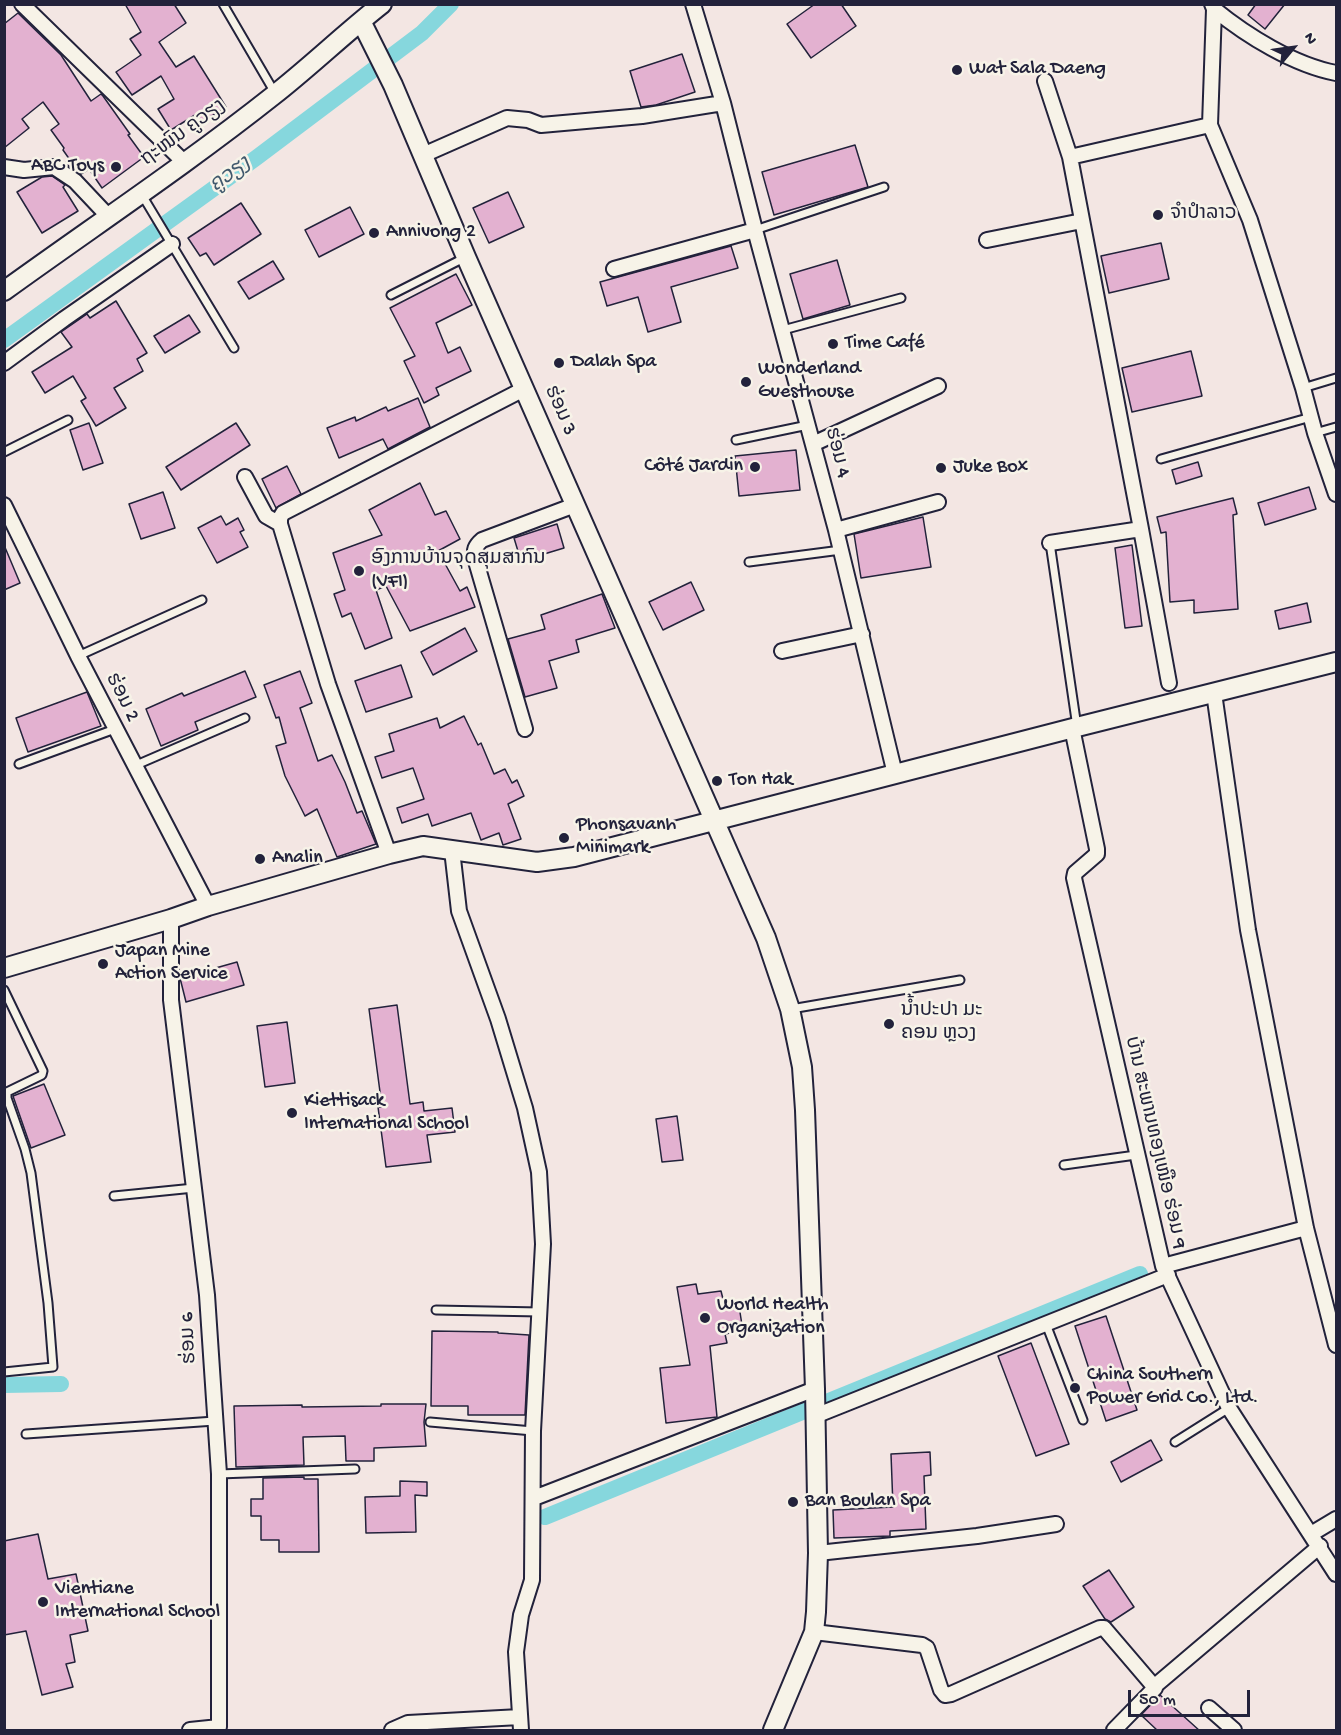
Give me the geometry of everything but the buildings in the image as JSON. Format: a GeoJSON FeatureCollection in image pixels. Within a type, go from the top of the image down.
{"type":"FeatureCollection","features":[{"type":"Feature","properties":{"kind":"street"},"geometry":{"type":"LineString","coordinates":[[22,4],[185,163]]}},
{"type":"Feature","properties":{"kind":"street","name":"ຖະໜົນ ຄູວຽງ"},"geometry":{"type":"LineString","coordinates":[[4,291],[108,216],[145,200],[185,163],[276,94],[382,4]]}},
{"type":"Feature","properties":{"kind":"street","name":"ຮ່ອມ 4"},"geometry":{"type":"LineString","coordinates":[[699,6],[755,230],[836,530],[895,774]]}},
{"type":"Feature","properties":{"kind":"street"},"geometry":{"type":"LineString","coordinates":[[1213,7],[1247,33],[1302,63],[1336,73]]}},
{"type":"Feature","properties":{"kind":"street"},"geometry":{"type":"LineString","coordinates":[[1213,7],[1210,125],[1250,220],[1336,494]]}},
{"type":"Feature","properties":{"kind":"street","name":"ຮ່ອມ 3"},"geometry":{"type":"LineString","coordinates":[[361,21],[390,80],[766,938],[790,1009],[802,1067],[805,1110],[815,1389],[818,1553],[814,1632],[773,1731]]}},
{"type":"Feature","properties":{"kind":"street"},"geometry":{"type":"LineString","coordinates":[[1045,81],[1070,157],[1169,683]]}},
{"type":"Feature","properties":{"kind":"street"},"geometry":{"type":"LineString","coordinates":[[423,155],[507,118],[528,120],[541,125],[642,116],[723,103]]}},
{"type":"Feature","properties":{"kind":"street"},"geometry":{"type":"LineString","coordinates":[[1070,157],[1210,125]]}},
{"type":"Feature","properties":{"kind":"street"},"geometry":{"type":"LineString","coordinates":[[4,167],[24,170],[54,167],[75,181],[108,216]]}},
{"type":"Feature","properties":{"kind":"street"},"geometry":{"type":"LineString","coordinates":[[987,240],[1082,221]]}},
{"type":"Feature","properties":{"kind":"street"},"geometry":{"type":"LineString","coordinates":[[614,270],[755,230]]}},
{"type":"Feature","properties":{"kind":"street"},"geometry":{"type":"LineString","coordinates":[[4,363],[171,241]]}},
{"type":"Feature","properties":{"kind":"street"},"geometry":{"type":"LineString","coordinates":[[813,444],[938,386]]}},
{"type":"Feature","properties":{"kind":"street"},"geometry":{"type":"LineString","coordinates":[[389,854],[328,684],[280,518],[283,513],[524,389]]}},
{"type":"Feature","properties":{"kind":"street"},"geometry":{"type":"LineString","coordinates":[[245,477],[266,516],[280,524]]}},
{"type":"Feature","properties":{"kind":"street"},"geometry":{"type":"LineString","coordinates":[[836,530],[938,502]]}},
{"type":"Feature","properties":{"kind":"street","name":"ຮ່ອມ 2"},"geometry":{"type":"LineString","coordinates":[[4,505],[115,729],[208,906]]}},
{"type":"Feature","properties":{"kind":"street"},"geometry":{"type":"LineString","coordinates":[[525,729],[474,552],[482,540],[575,505]]}},
{"type":"Feature","properties":{"kind":"street"},"geometry":{"type":"LineString","coordinates":[[1050,543],[1141,529]]}},
{"type":"Feature","properties":{"kind":"street"},"geometry":{"type":"LineString","coordinates":[[782,651],[862,634]]}},
{"type":"Feature","properties":{"kind":"street"},"geometry":{"type":"LineString","coordinates":[[4,968],[208,906],[423,846],[537,862],[574,857],[1074,727],[1336,662]]}},
{"type":"Feature","properties":{"kind":"street"},"geometry":{"type":"LineString","coordinates":[[1214,693],[1248,930],[1306,1228],[1336,1345]]}},
{"type":"Feature","properties":{"kind":"street","name":"ບ້ານ ສະພານທອງເໜືອ ຮ່ອມ 9"},"geometry":{"type":"LineString","coordinates":[[1074,727],[1098,849],[1097,854],[1075,873],[1074,878],[1136,1155],[1165,1270],[1229,1408],[1336,1574]]}},
{"type":"Feature","properties":{"kind":"street"},"geometry":{"type":"LineString","coordinates":[[392,1731],[408,1723],[520,1724],[516,1652],[521,1615],[532,1580],[533,1431],[543,1244],[539,1172],[525,1108],[498,1019],[459,911],[452,850]]}},
{"type":"Feature","properties":{"kind":"street","name":"ຮ່ອມ 6"},"geometry":{"type":"LineString","coordinates":[[171,919],[171,1000],[207,1295],[219,1474],[222,1729],[190,1731]]}},
{"type":"Feature","properties":{"kind":"street"},"geometry":{"type":"LineString","coordinates":[[815,1416],[1046,1324],[1165,1270],[1306,1228]]}},
{"type":"Feature","properties":{"kind":"street"},"geometry":{"type":"LineString","coordinates":[[534,1498],[815,1389]]}},
{"type":"Feature","properties":{"kind":"street"},"geometry":{"type":"LineString","coordinates":[[1311,1534],[1336,1519]]}},
{"type":"Feature","properties":{"kind":"street"},"geometry":{"type":"LineString","coordinates":[[818,1553],[977,1536],[1056,1524]]}},
{"type":"Feature","properties":{"kind":"street"},"geometry":{"type":"LineString","coordinates":[[1114,1731],[1156,1685],[1320,1546]]}},
{"type":"Feature","properties":{"kind":"street"},"geometry":{"type":"LineString","coordinates":[[814,1632],[922,1645],[927,1648],[945,1695],[1104,1628],[1151,1683],[1156,1685]]}},
{"type":"Feature","properties":{"kind":"street"},"geometry":{"type":"LineString","coordinates":[[1209,1708],[1234,1731]]}},
{"type":"Feature","properties":{"kind":"lane"},"geometry":{"type":"LineString","coordinates":[[223,4],[276,94]]}},
{"type":"Feature","properties":{"kind":"lane"},"geometry":{"type":"LineString","coordinates":[[755,230],[884,187]]}},
{"type":"Feature","properties":{"kind":"lane"},"geometry":{"type":"LineString","coordinates":[[145,200],[234,348]]}},
{"type":"Feature","properties":{"kind":"lane"},"geometry":{"type":"LineString","coordinates":[[391,295],[466,257]]}},
{"type":"Feature","properties":{"kind":"lane"},"geometry":{"type":"LineString","coordinates":[[783,330],[900,298]]}},
{"type":"Feature","properties":{"kind":"lane"},"geometry":{"type":"LineString","coordinates":[[1303,388],[1336,378]]}},
{"type":"Feature","properties":{"kind":"lane"},"geometry":{"type":"LineString","coordinates":[[1161,459],[1311,417]]}},
{"type":"Feature","properties":{"kind":"lane"},"geometry":{"type":"LineString","coordinates":[[4,452],[68,420]]}},
{"type":"Feature","properties":{"kind":"lane"},"geometry":{"type":"LineString","coordinates":[[736,440],[808,425]]}},
{"type":"Feature","properties":{"kind":"lane"},"geometry":{"type":"LineString","coordinates":[[1315,433],[1336,427]]}},
{"type":"Feature","properties":{"kind":"lane"},"geometry":{"type":"LineString","coordinates":[[1050,543],[1074,727]]}},
{"type":"Feature","properties":{"kind":"lane"},"geometry":{"type":"LineString","coordinates":[[749,562],[841,550]]}},
{"type":"Feature","properties":{"kind":"lane"},"geometry":{"type":"LineString","coordinates":[[78,656],[202,600]]}},
{"type":"Feature","properties":{"kind":"lane"},"geometry":{"type":"LineString","coordinates":[[134,766],[245,718]]}},
{"type":"Feature","properties":{"kind":"lane"},"geometry":{"type":"LineString","coordinates":[[19,764],[115,729]]}},
{"type":"Feature","properties":{"kind":"lane"},"geometry":{"type":"LineString","coordinates":[[790,1009],[960,980]]}},
{"type":"Feature","properties":{"kind":"lane"},"geometry":{"type":"LineString","coordinates":[[4,990],[43,1071],[42,1074],[7,1092],[7,1098],[31,1173],[48,1303],[53,1367],[4,1372]]}},
{"type":"Feature","properties":{"kind":"lane"},"geometry":{"type":"LineString","coordinates":[[1064,1165],[1136,1155]]}},
{"type":"Feature","properties":{"kind":"lane"},"geometry":{"type":"LineString","coordinates":[[114,1196],[194,1188]]}},
{"type":"Feature","properties":{"kind":"lane"},"geometry":{"type":"LineString","coordinates":[[436,1310],[540,1312]]}},
{"type":"Feature","properties":{"kind":"lane"},"geometry":{"type":"LineString","coordinates":[[1046,1324],[1083,1420]]}},
{"type":"Feature","properties":{"kind":"lane"},"geometry":{"type":"LineString","coordinates":[[1175,1442],[1229,1408]]}},
{"type":"Feature","properties":{"kind":"lane"},"geometry":{"type":"LineString","coordinates":[[27,1434],[215,1421]]}},
{"type":"Feature","properties":{"kind":"lane"},"geometry":{"type":"LineString","coordinates":[[430,1422],[533,1431]]}},
{"type":"Feature","properties":{"kind":"lane"},"geometry":{"type":"LineString","coordinates":[[219,1474],[355,1469]]}},
{"type":"Feature","properties":{"kind":"waterway","name":"ຄູວຽງ"},"geometry":{"type":"LineString","coordinates":[[4,340],[256,158],[422,33],[451,4]]}},
{"type":"Feature","properties":{"kind":"waterway"},"geometry":{"type":"LineString","coordinates":[[545,1517],[1140,1274]]}},
{"type":"Feature","properties":{"kind":"waterway"},"geometry":{"type":"LineString","coordinates":[[4,1385],[61,1384]]}},
{"type":"Feature","properties":{"kind":"place","name":"Wat Sala Daeng"},"geometry":{"type":"Point","coordinates":[957,70]}},
{"type":"Feature","properties":{"kind":"place","name":"ABC Toys"},"geometry":{"type":"Point","coordinates":[116,167]}},
{"type":"Feature","properties":{"kind":"place","name":"ຈຳປຳລາວ"},"geometry":{"type":"Point","coordinates":[1158,215]}},
{"type":"Feature","properties":{"kind":"place","name":"Annivong 2"},"geometry":{"type":"Point","coordinates":[374,233]}},
{"type":"Feature","properties":{"kind":"place","name":"Time Café"},"geometry":{"type":"Point","coordinates":[833,344]}},
{"type":"Feature","properties":{"kind":"place","name":"Dalah Spa"},"geometry":{"type":"Point","coordinates":[559,363]}},
{"type":"Feature","properties":{"kind":"place","name":"Wonderland Guesthouse"},"geometry":{"type":"Point","coordinates":[746,382]}},
{"type":"Feature","properties":{"kind":"place","name":"Côté Jardin"},"geometry":{"type":"Point","coordinates":[755,467]}},
{"type":"Feature","properties":{"kind":"place","name":"Juke Box"},"geometry":{"type":"Point","coordinates":[941,468]}},
{"type":"Feature","properties":{"kind":"place","name":"ອົງການບ້ານຈຸດສຸມສາກົນ (VFI)"},"geometry":{"type":"Point","coordinates":[359,571]}},
{"type":"Feature","properties":{"kind":"place","name":"Ton Hak"},"geometry":{"type":"Point","coordinates":[717,781]}},
{"type":"Feature","properties":{"kind":"place","name":"Phonsavanh Minimark"},"geometry":{"type":"Point","coordinates":[564,838]}},
{"type":"Feature","properties":{"kind":"place","name":"Analin"},"geometry":{"type":"Point","coordinates":[260,859]}},
{"type":"Feature","properties":{"kind":"place","name":"Japan Mine Action Service"},"geometry":{"type":"Point","coordinates":[103,964]}},
{"type":"Feature","properties":{"kind":"place","name":"ນ້ຳປະປາ ມະ ຄອນ ຫຼວງ"},"geometry":{"type":"Point","coordinates":[889,1024]}},
{"type":"Feature","properties":{"kind":"place","name":"Kiettisack International School"},"geometry":{"type":"Point","coordinates":[292,1113]}},
{"type":"Feature","properties":{"kind":"place","name":"World Health Organization"},"geometry":{"type":"Point","coordinates":[705,1318]}},
{"type":"Feature","properties":{"kind":"place","name":"China Southern Power Grid Co., Ltd."},"geometry":{"type":"Point","coordinates":[1075,1388]}},
{"type":"Feature","properties":{"kind":"place","name":"Ban Boulan Spa"},"geometry":{"type":"Point","coordinates":[793,1502]}},
{"type":"Feature","properties":{"kind":"place","name":"Vientiane International School"},"geometry":{"type":"Point","coordinates":[43,1602]}}]}
